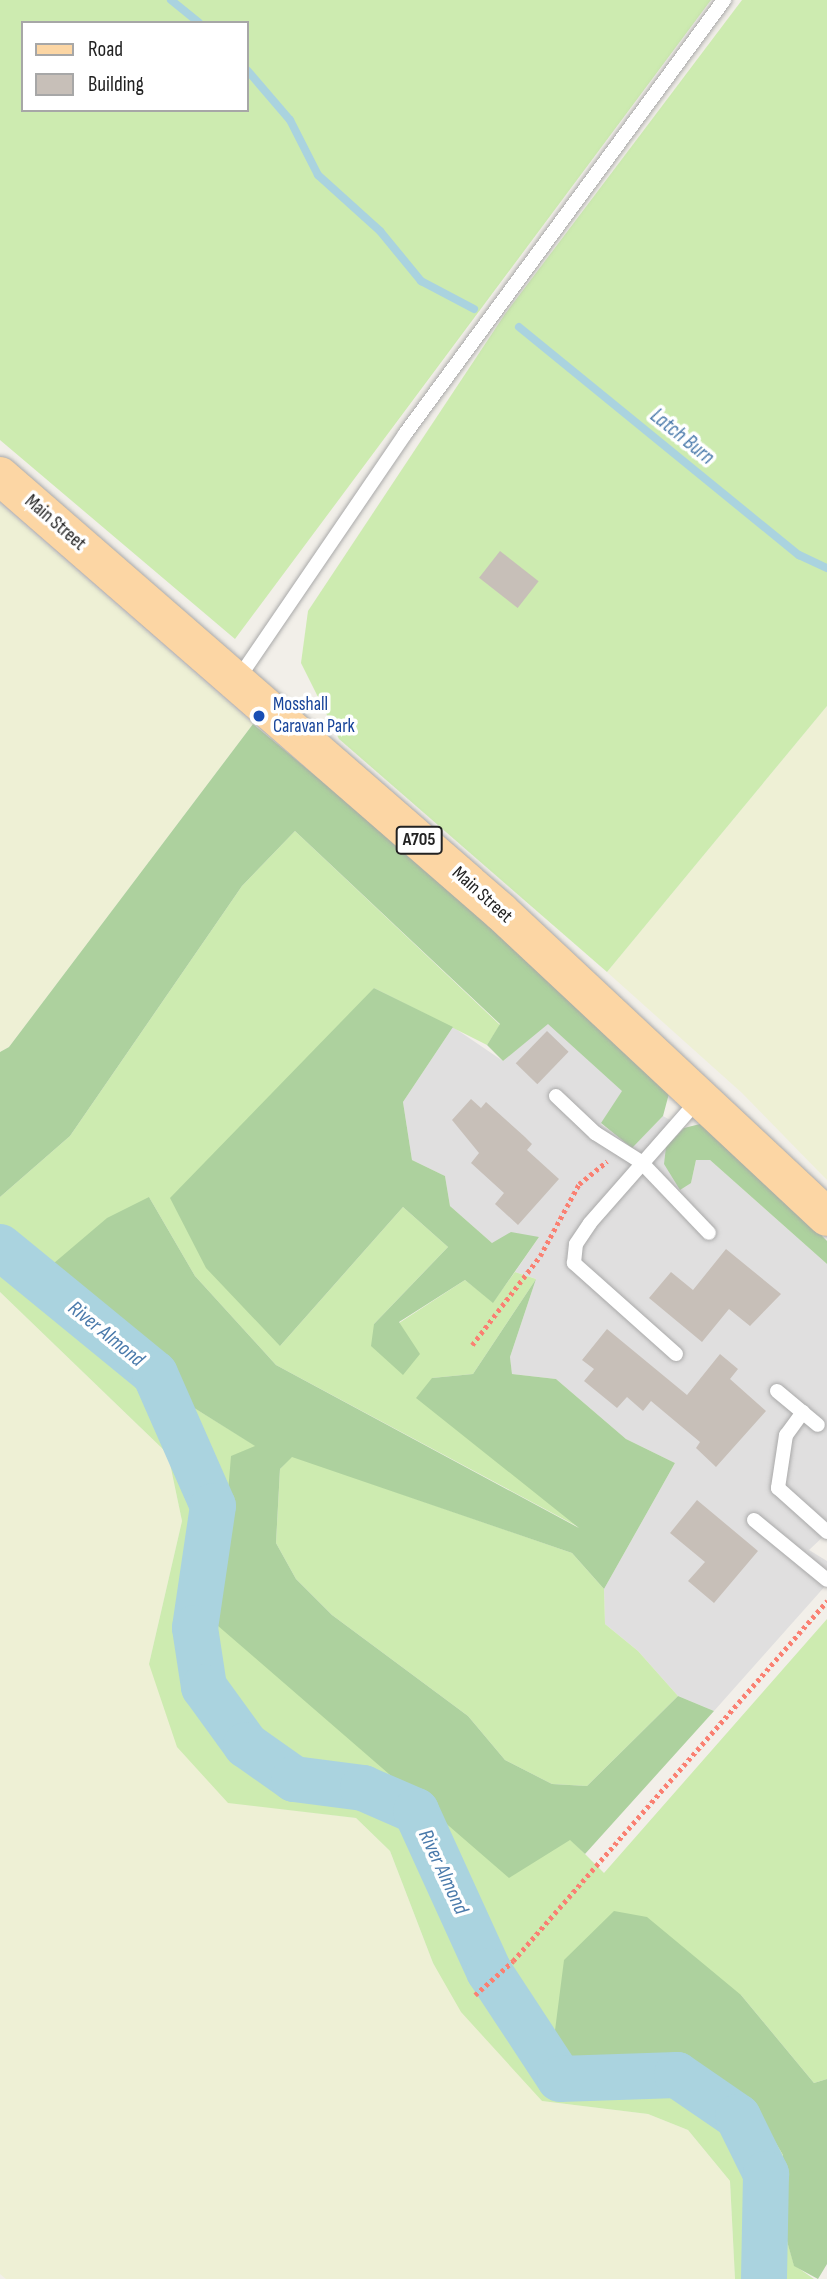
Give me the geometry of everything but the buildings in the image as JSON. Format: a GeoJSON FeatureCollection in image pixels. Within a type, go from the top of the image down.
{"type":"FeatureCollection","features":[{"type":"Feature","properties":{"kind":"main road","name":"Main Street"},"geometry":{"type":"LineString","coordinates":[[0,476],[238,680],[702,1095],[827,1217]]}},
{"type":"Feature","properties":{"kind":"lane"},"geometry":{"type":"LineString","coordinates":[[238,680],[405,435],[724,0]]}},
{"type":"Feature","properties":{"kind":"lane"},"geometry":{"type":"LineString","coordinates":[[676,1354],[574,1264],[576,1244],[641,1162],[702,1095]]}},
{"type":"Feature","properties":{"kind":"lane"},"geometry":{"type":"LineString","coordinates":[[556,1096],[622,1153],[641,1162],[709,1233]]}},
{"type":"Feature","properties":{"kind":"lane"},"geometry":{"type":"LineString","coordinates":[[777,1391],[818,1425]]}},
{"type":"Feature","properties":{"kind":"lane"},"geometry":{"type":"LineString","coordinates":[[803,1412],[786,1435],[778,1488],[827,1532]]}},
{"type":"Feature","properties":{"kind":"lane"},"geometry":{"type":"LineString","coordinates":[[754,1520],[827,1580]]}},
{"type":"Feature","properties":{"kind":"path"},"geometry":{"type":"LineString","coordinates":[[472,1345],[540,1256],[579,1184],[622,1153]]}},
{"type":"Feature","properties":{"kind":"path"},"geometry":{"type":"LineString","coordinates":[[475,1995],[513,1961],[827,1601]]}},
{"type":"Feature","properties":{"kind":"shaded area"},"geometry":{"type":"Polygon","coordinates":[[[548,1023],[623,1091],[601,1124],[632,1147],[663,1116],[684,1128],[666,1147],[691,1183],[696,1160],[710,1160],[827,1264],[827,1533],[809,1550],[827,1561],[827,1584],[714,1711],[678,1696],[638,1651],[605,1624],[604,1589],[675,1463],[626,1439],[556,1379],[512,1374],[510,1357],[536,1279],[515,1272],[539,1237],[492,1243],[450,1206],[445,1176],[412,1160],[403,1102],[453,1027],[503,1061],[548,1023]]]}},
{"type":"Feature","properties":{"kind":"green space"},"geometry":{"type":"Polygon","coordinates":[[[0,0],[711,0],[235,639],[0,440],[0,0]]]}},
{"type":"Feature","properties":{"kind":"green space"},"geometry":{"type":"Polygon","coordinates":[[[742,0],[827,0],[827,706],[607,972],[339,739],[301,663],[308,611],[505,314],[742,0]]]}},
{"type":"Feature","properties":{"kind":"green space"},"geometry":{"type":"Polygon","coordinates":[[[0,504],[253,724],[9,1047],[0,1052],[0,504]]]}},
{"type":"Feature","properties":{"kind":"green space"},"geometry":{"type":"Polygon","coordinates":[[[827,706],[827,1180],[742,1093],[607,972],[827,706]]]}},
{"type":"Feature","properties":{"kind":"green space"},"geometry":{"type":"Polygon","coordinates":[[[253,724],[543,965],[671,1086],[663,1116],[632,1148],[601,1123],[622,1091],[548,1024],[503,1061],[487,1045],[500,1024],[295,831],[242,886],[70,1136],[0,1197],[0,1052],[9,1047],[253,724]]]}},
{"type":"Feature","properties":{"kind":"green space"},"geometry":{"type":"Polygon","coordinates":[[[295,831],[500,1025],[487,1045],[374,988],[280,1346],[403,1207],[448,1247],[374,1324],[399,1323],[465,1280],[493,1302],[515,1272],[536,1279],[473,1374],[432,1378],[584,1530],[276,1365],[195,1276],[149,1197],[183,1401],[256,1446],[217,1625],[570,1839],[604,1873],[827,1619],[827,2079],[814,2083],[741,1995],[570,2067],[682,2062],[755,2108],[783,2155],[783,2227],[794,2265],[814,2279],[735,2279],[730,2181],[688,2130],[648,2114],[542,2101],[461,2012],[433,1963],[390,1851],[356,1818],[228,1803],[177,1747],[149,1664],[182,1521],[168,1454],[0,1292],[0,1197],[70,1136],[242,886],[295,831]]]}},
{"type":"Feature","properties":{"kind":"green space"},"geometry":{"type":"Polygon","coordinates":[[[374,988],[453,1027],[403,1102],[412,1160],[445,1176],[450,1206],[492,1243],[511,1232],[539,1237],[493,1303],[465,1280],[399,1322],[420,1354],[403,1375],[371,1346],[374,1324],[448,1247],[403,1207],[280,1346],[206,1268],[170,1198],[374,988]]]}},
{"type":"Feature","properties":{"kind":"green space"},"geometry":{"type":"Polygon","coordinates":[[[704,1123],[725,1137],[827,1241],[827,1264],[710,1160],[696,1160],[691,1183],[680,1190],[664,1164],[666,1147],[684,1128],[704,1123]]]}},
{"type":"Feature","properties":{"kind":"green space"},"geometry":{"type":"Polygon","coordinates":[[[149,1197],[195,1276],[276,1365],[579,1528],[416,1398],[432,1378],[473,1374],[536,1279],[510,1357],[512,1374],[556,1379],[626,1439],[675,1463],[604,1589],[572,1553],[292,1457],[280,1469],[276,1543],[296,1579],[332,1615],[468,1716],[505,1760],[552,1784],[587,1786],[678,1696],[714,1711],[585,1854],[570,1840],[509,1878],[217,1625],[231,1456],[255,1446],[183,1401],[47,1269],[107,1218],[149,1197]]]}},
{"type":"Feature","properties":{"kind":"green space"},"geometry":{"type":"Polygon","coordinates":[[[0,1292],[168,1454],[182,1521],[149,1664],[228,1802],[356,1818],[390,1851],[433,1963],[542,2101],[648,2114],[688,2130],[730,2181],[735,2279],[6,2279],[0,2274],[0,1292]]]}},
{"type":"Feature","properties":{"kind":"green space"},"geometry":{"type":"Polygon","coordinates":[[[292,1456],[572,1553],[604,1589],[605,1624],[638,1651],[678,1696],[587,1786],[552,1784],[505,1760],[468,1716],[332,1615],[296,1579],[276,1543],[280,1469],[292,1456]]]}},
{"type":"Feature","properties":{"kind":"green space"},"geometry":{"type":"Polygon","coordinates":[[[614,1911],[647,1917],[741,1995],[814,2083],[827,2079],[827,2264],[818,2279],[794,2266],[783,2227],[783,2155],[755,2108],[682,2062],[570,2067],[553,2046],[564,1960],[614,1911]]]}},
{"type":"Feature","properties":{"kind":"waterway","name":"Latch Burn"},"geometry":{"type":"LineString","coordinates":[[171,0],[197,21]]}},
{"type":"Feature","properties":{"kind":"waterway","name":"Latch Burn"},"geometry":{"type":"LineString","coordinates":[[248,71],[290,120],[318,175],[380,231],[421,281],[474,309]]}},
{"type":"Feature","properties":{"kind":"waterway","name":"Latch Burn"},"geometry":{"type":"LineString","coordinates":[[519,327],[799,555],[827,568]]}},
{"type":"Feature","properties":{"kind":"waterway","name":"River Almond"},"geometry":{"type":"LineString","coordinates":[[0,1247],[155,1374],[213,1506],[195,1628],[204,1687],[246,1745],[294,1779],[363,1788],[416,1811],[489,1971],[560,2079],[677,2075],[738,2117],[766,2174],[764,2279]]}},
{"type":"Feature","properties":{"kind":"place","name":"Mosshall Caravan Park"},"geometry":{"type":"Point","coordinates":[259,716]}}]}
